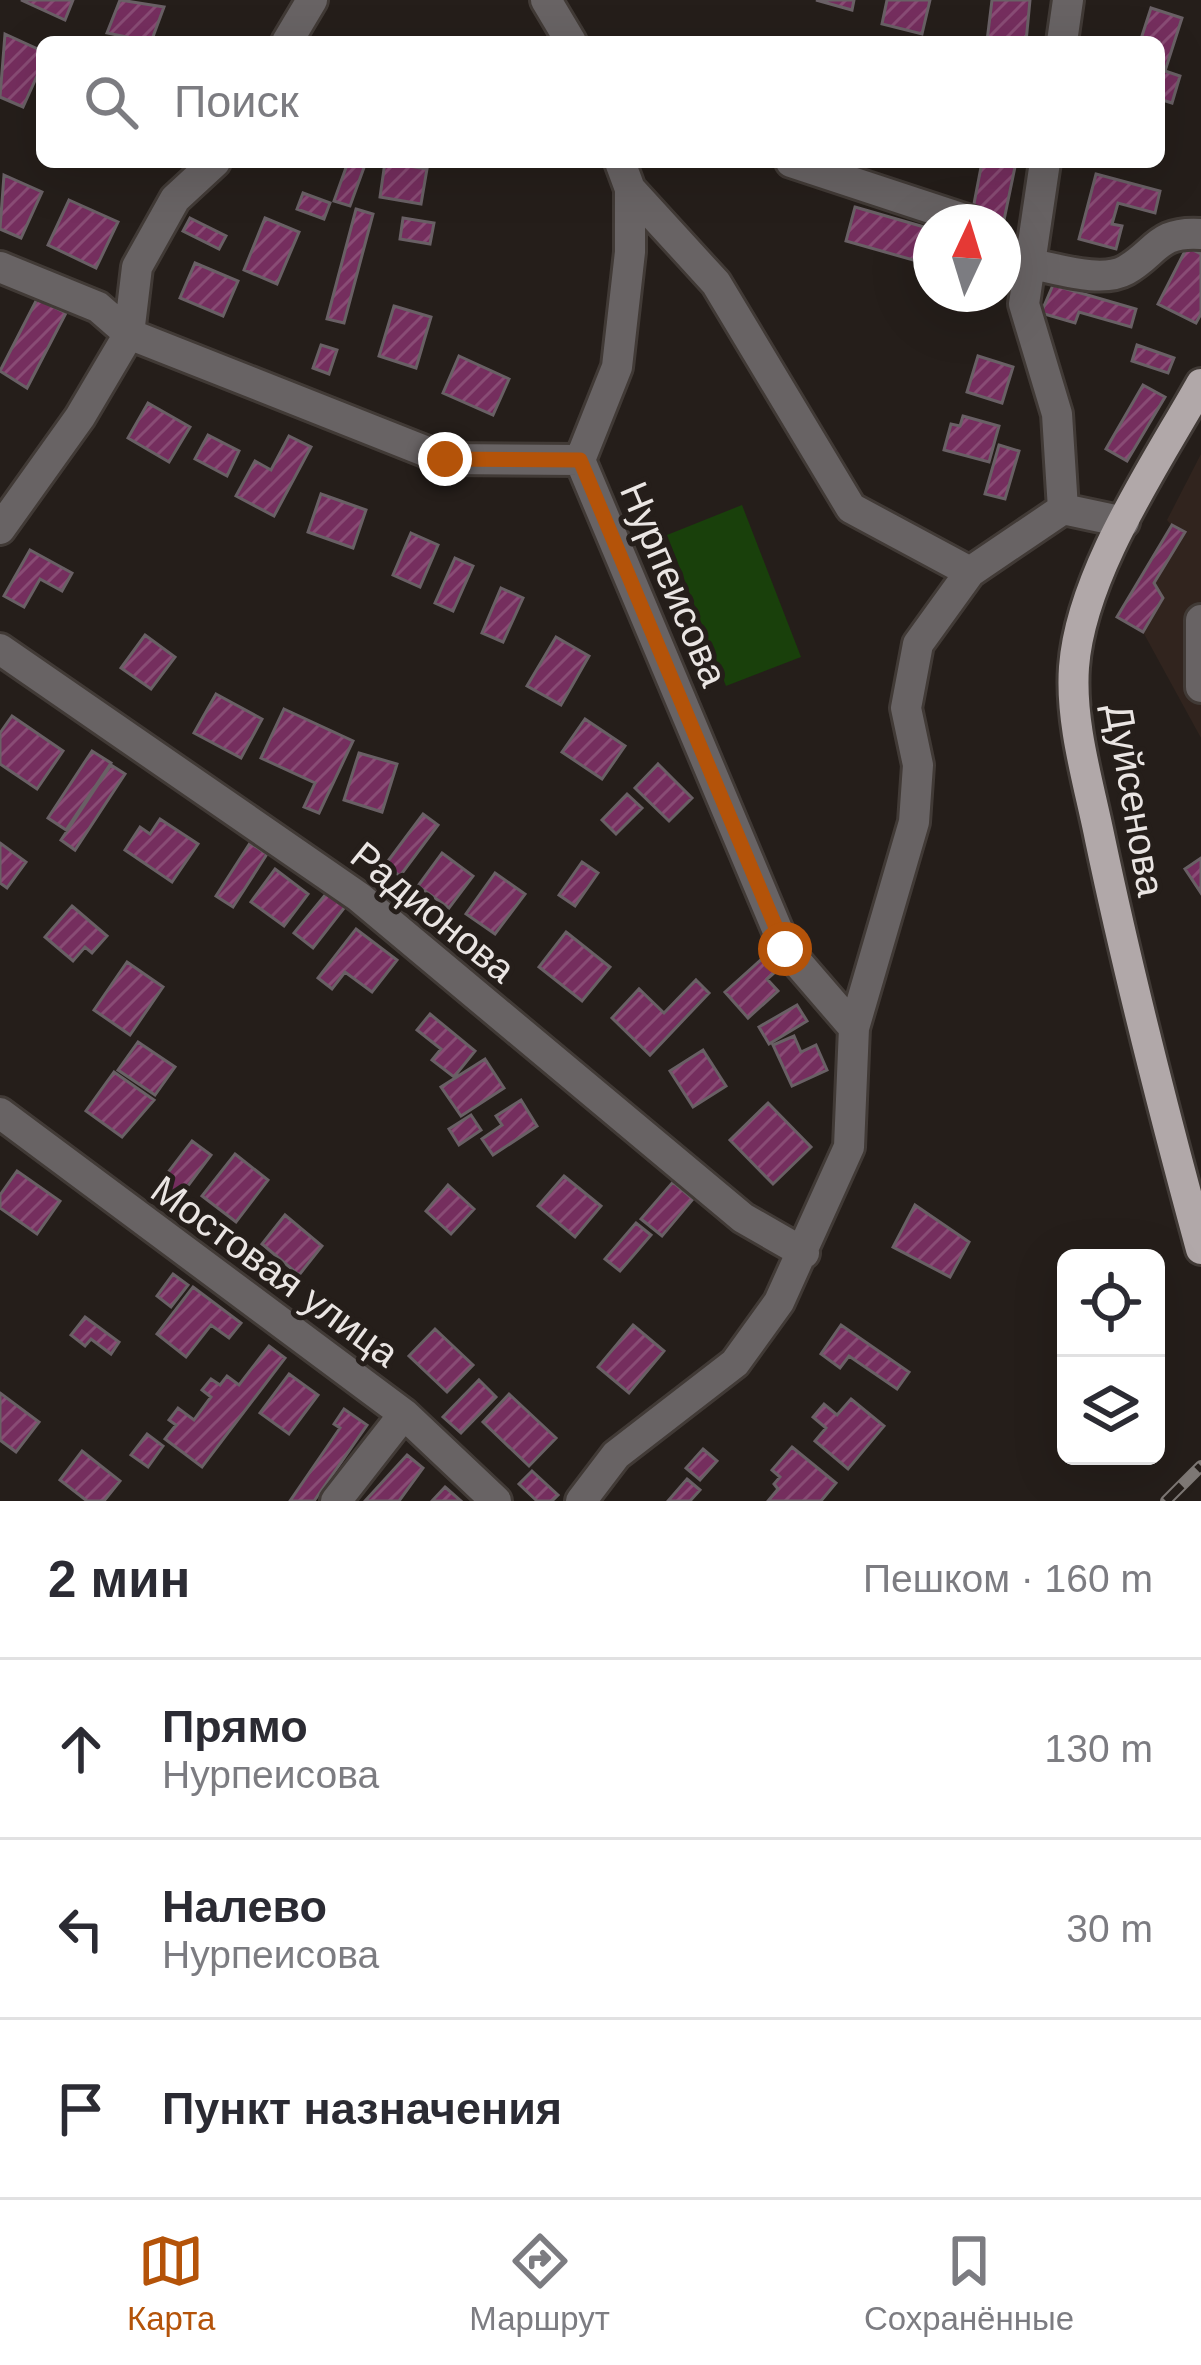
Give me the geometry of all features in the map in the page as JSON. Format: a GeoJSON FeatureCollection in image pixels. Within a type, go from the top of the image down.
{"type":"FeatureCollection","features":[{"type":"Feature","properties":{"kind":"main road","name":"Дуйсенова"},"geometry":{"type":"LineString","coordinates":[[1201,384],[1124,522],[1091,601],[1074,666],[1080,743],[1122,943],[1201,1249]]}},
{"type":"Feature","properties":{"kind":"street"},"geometry":{"type":"LineString","coordinates":[[291,36],[312,0]]}},
{"type":"Feature","properties":{"kind":"street"},"geometry":{"type":"LineString","coordinates":[[546,0],[568,36]]}},
{"type":"Feature","properties":{"kind":"street"},"geometry":{"type":"LineString","coordinates":[[1063,36],[1068,0]]}},
{"type":"Feature","properties":{"kind":"street"},"geometry":{"type":"LineString","coordinates":[[0,530],[80,417],[129,334],[137,267],[175,199],[208,168]]}},
{"type":"Feature","properties":{"kind":"street"},"geometry":{"type":"LineString","coordinates":[[809,168],[918,204]]}},
{"type":"Feature","properties":{"kind":"street"},"geometry":{"type":"LineString","coordinates":[[1044,168],[1024,304],[1057,414],[1063,509]]}},
{"type":"Feature","properties":{"kind":"street"},"geometry":{"type":"LineString","coordinates":[[580,460],[617,367],[630,252],[625,176]]}},
{"type":"Feature","properties":{"kind":"street"},"geometry":{"type":"LineString","coordinates":[[625,176],[716,283],[851,508],[970,572]]}},
{"type":"Feature","properties":{"kind":"street"},"geometry":{"type":"LineString","coordinates":[[1021,241],[1092,274],[1125,271],[1161,239],[1201,234]]}},
{"type":"Feature","properties":{"kind":"street","name":"Нурпеисова"},"geometry":{"type":"LineString","coordinates":[[0,267],[98,307],[129,334],[445,459],[580,460],[785,949],[854,1028]]}},
{"type":"Feature","properties":{"kind":"street"},"geometry":{"type":"LineString","coordinates":[[581,1501],[616,1455],[735,1363],[779,1302],[849,1147],[854,1028],[914,822],[917,765],[905,708],[918,644],[970,572],[1063,509],[1124,522]]}},
{"type":"Feature","properties":{"kind":"street"},"geometry":{"type":"LineString","coordinates":[[1201,620],[1201,687]]}},
{"type":"Feature","properties":{"kind":"street","name":"Радионова"},"geometry":{"type":"LineString","coordinates":[[0,649],[358,897],[743,1218],[804,1252]]}},
{"type":"Feature","properties":{"kind":"street","name":"Мостовая улица"},"geometry":{"type":"LineString","coordinates":[[0,1113],[404,1414],[496,1501]]}},
{"type":"Feature","properties":{"kind":"street"},"geometry":{"type":"LineString","coordinates":[[336,1501],[404,1414]]}},
{"type":"Feature","properties":{"kind":"shaded area"},"geometry":{"type":"Polygon","coordinates":[[[1201,454],[1201,738],[1143,632],[1117,617],[1171,525],[1167,520],[1201,454]]]}},
{"type":"Feature","properties":{"kind":"green space"},"geometry":{"type":"Polygon","coordinates":[[[742,505],[801,657],[726,686],[667,535],[742,505]]]}},
{"type":"Feature","properties":{"kind":"building"},"geometry":{"type":"Polygon","coordinates":[[[21,0],[73,0],[65,20],[21,0]]]}},
{"type":"Feature","properties":{"kind":"building"},"geometry":{"type":"Polygon","coordinates":[[[120,0],[164,7],[153,36],[107,33],[120,0]]]}},
{"type":"Feature","properties":{"kind":"building"},"geometry":{"type":"Polygon","coordinates":[[[816,0],[854,0],[852,10],[816,0]]]}},
{"type":"Feature","properties":{"kind":"building"},"geometry":{"type":"Polygon","coordinates":[[[887,0],[930,0],[922,34],[882,24],[887,0]]]}},
{"type":"Feature","properties":{"kind":"building"},"geometry":{"type":"Polygon","coordinates":[[[992,0],[1030,0],[1027,36],[988,36],[992,0]]]}},
{"type":"Feature","properties":{"kind":"building"},"geometry":{"type":"Polygon","coordinates":[[[1151,8],[1182,18],[1165,71],[1165,36],[1142,36],[1151,8]]]}},
{"type":"Feature","properties":{"kind":"building"},"geometry":{"type":"Polygon","coordinates":[[[5,34],[36,48],[36,78],[23,107],[0,97],[5,34]]]}},
{"type":"Feature","properties":{"kind":"building"},"geometry":{"type":"Polygon","coordinates":[[[1165,71],[1180,76],[1172,103],[1165,101],[1165,71]]]}},
{"type":"Feature","properties":{"kind":"building"},"geometry":{"type":"Polygon","coordinates":[[[346,168],[364,168],[350,206],[334,201],[346,168]]]}},
{"type":"Feature","properties":{"kind":"building"},"geometry":{"type":"Polygon","coordinates":[[[384,168],[427,169],[421,204],[380,197],[384,168]]]}},
{"type":"Feature","properties":{"kind":"building"},"geometry":{"type":"Polygon","coordinates":[[[981,168],[1015,168],[1007,204],[974,204],[981,168]]]}},
{"type":"Feature","properties":{"kind":"building"},"geometry":{"type":"Polygon","coordinates":[[[1096,174],[1160,191],[1155,213],[1118,203],[1112,224],[1122,226],[1116,249],[1079,239],[1096,174]]]}},
{"type":"Feature","properties":{"kind":"building"},"geometry":{"type":"Polygon","coordinates":[[[4,175],[42,192],[21,238],[0,229],[4,175]]]}},
{"type":"Feature","properties":{"kind":"building"},"geometry":{"type":"Polygon","coordinates":[[[303,193],[330,203],[324,219],[297,209],[303,193]]]}},
{"type":"Feature","properties":{"kind":"building"},"geometry":{"type":"Polygon","coordinates":[[[69,200],[118,222],[96,268],[48,245],[69,200]]]}},
{"type":"Feature","properties":{"kind":"building"},"geometry":{"type":"Polygon","coordinates":[[[855,207],[913,224],[913,260],[846,241],[855,207]]]}},
{"type":"Feature","properties":{"kind":"building"},"geometry":{"type":"Polygon","coordinates":[[[356,209],[373,214],[344,323],[327,319],[356,209]]]}},
{"type":"Feature","properties":{"kind":"building"},"geometry":{"type":"Polygon","coordinates":[[[190,218],[226,236],[219,249],[183,231],[190,218]]]}},
{"type":"Feature","properties":{"kind":"building"},"geometry":{"type":"Polygon","coordinates":[[[265,218],[299,232],[277,284],[244,270],[265,218]]]}},
{"type":"Feature","properties":{"kind":"building"},"geometry":{"type":"Polygon","coordinates":[[[403,218],[434,223],[430,244],[400,239],[403,218]]]}},
{"type":"Feature","properties":{"kind":"building"},"geometry":{"type":"Polygon","coordinates":[[[1187,247],[1201,254],[1201,314],[1196,323],[1158,304],[1187,247]]]}},
{"type":"Feature","properties":{"kind":"building"},"geometry":{"type":"Polygon","coordinates":[[[195,263],[238,281],[223,316],[180,298],[195,263]]]}},
{"type":"Feature","properties":{"kind":"building"},"geometry":{"type":"Polygon","coordinates":[[[1053,285],[1136,309],[1131,327],[1079,312],[1075,323],[1041,313],[1053,285]]]}},
{"type":"Feature","properties":{"kind":"building"},"geometry":{"type":"Polygon","coordinates":[[[37,299],[66,313],[27,388],[0,371],[37,299]]]}},
{"type":"Feature","properties":{"kind":"building"},"geometry":{"type":"Polygon","coordinates":[[[394,306],[431,317],[416,368],[379,356],[394,306]]]}},
{"type":"Feature","properties":{"kind":"building"},"geometry":{"type":"Polygon","coordinates":[[[321,345],[337,350],[329,374],[313,368],[321,345]]]}},
{"type":"Feature","properties":{"kind":"building"},"geometry":{"type":"Polygon","coordinates":[[[1137,345],[1174,358],[1168,373],[1132,361],[1137,345]]]}},
{"type":"Feature","properties":{"kind":"building"},"geometry":{"type":"Polygon","coordinates":[[[459,356],[509,379],[493,415],[443,393],[459,356]]]}},
{"type":"Feature","properties":{"kind":"building"},"geometry":{"type":"Polygon","coordinates":[[[978,356],[1013,367],[1002,403],[967,392],[978,356]]]}},
{"type":"Feature","properties":{"kind":"building"},"geometry":{"type":"Polygon","coordinates":[[[1143,385],[1165,397],[1127,461],[1106,449],[1143,385]]]}},
{"type":"Feature","properties":{"kind":"building"},"geometry":{"type":"Polygon","coordinates":[[[148,403],[190,427],[169,462],[128,438],[148,403]]]}},
{"type":"Feature","properties":{"kind":"building"},"geometry":{"type":"Polygon","coordinates":[[[963,416],[999,426],[989,462],[944,450],[951,424],[960,426],[963,416]]]}},
{"type":"Feature","properties":{"kind":"building"},"geometry":{"type":"Polygon","coordinates":[[[208,435],[239,451],[227,476],[195,459],[208,435]]]}},
{"type":"Feature","properties":{"kind":"building"},"geometry":{"type":"Polygon","coordinates":[[[289,436],[311,447],[274,516],[236,496],[255,461],[271,470],[289,436]]]}},
{"type":"Feature","properties":{"kind":"building"},"geometry":{"type":"Polygon","coordinates":[[[999,445],[1019,451],[1005,499],[985,494],[999,445]]]}},
{"type":"Feature","properties":{"kind":"building"},"geometry":{"type":"Polygon","coordinates":[[[321,494],[366,510],[353,548],[308,532],[321,494]]]}},
{"type":"Feature","properties":{"kind":"building"},"geometry":{"type":"Polygon","coordinates":[[[1172,525],[1185,532],[1154,583],[1163,598],[1143,632],[1117,617],[1172,525]]]}},
{"type":"Feature","properties":{"kind":"building"},"geometry":{"type":"Polygon","coordinates":[[[411,533],[438,545],[420,587],[393,575],[411,533]]]}},
{"type":"Feature","properties":{"kind":"building"},"geometry":{"type":"Polygon","coordinates":[[[30,550],[72,573],[62,591],[40,579],[24,607],[4,596],[30,550]]]}},
{"type":"Feature","properties":{"kind":"building"},"geometry":{"type":"Polygon","coordinates":[[[455,558],[473,566],[453,611],[435,603],[455,558]]]}},
{"type":"Feature","properties":{"kind":"building"},"geometry":{"type":"Polygon","coordinates":[[[501,588],[523,598],[503,642],[482,633],[501,588]]]}},
{"type":"Feature","properties":{"kind":"building"},"geometry":{"type":"Polygon","coordinates":[[[145,635],[175,657],[151,689],[121,668],[145,635]]]}},
{"type":"Feature","properties":{"kind":"building"},"geometry":{"type":"Polygon","coordinates":[[[556,637],[589,656],[561,705],[527,686],[556,637]]]}},
{"type":"Feature","properties":{"kind":"building"},"geometry":{"type":"Polygon","coordinates":[[[216,694],[262,719],[241,758],[194,733],[216,694]]]}},
{"type":"Feature","properties":{"kind":"building"},"geometry":{"type":"Polygon","coordinates":[[[284,709],[353,741],[319,813],[304,807],[315,783],[261,758],[284,709]]]}},
{"type":"Feature","properties":{"kind":"building"},"geometry":{"type":"Polygon","coordinates":[[[12,716],[63,751],[37,789],[0,764],[0,733],[12,716]]]}},
{"type":"Feature","properties":{"kind":"building"},"geometry":{"type":"Polygon","coordinates":[[[585,719],[625,746],[602,779],[562,752],[585,719]]]}},
{"type":"Feature","properties":{"kind":"building"},"geometry":{"type":"Polygon","coordinates":[[[92,751],[111,763],[66,830],[48,818],[92,751]]]}},
{"type":"Feature","properties":{"kind":"building"},"geometry":{"type":"Polygon","coordinates":[[[359,753],[397,764],[382,812],[344,800],[359,753]]]}},
{"type":"Feature","properties":{"kind":"building"},"geometry":{"type":"Polygon","coordinates":[[[658,764],[692,798],[669,821],[635,788],[658,764]]]}},
{"type":"Feature","properties":{"kind":"building"},"geometry":{"type":"Polygon","coordinates":[[[111,765],[125,774],[75,850],[61,840],[111,765]]]}},
{"type":"Feature","properties":{"kind":"building"},"geometry":{"type":"Polygon","coordinates":[[[627,794],[642,808],[616,834],[602,820],[627,794]]]}},
{"type":"Feature","properties":{"kind":"building"},"geometry":{"type":"Polygon","coordinates":[[[423,814],[438,825],[400,876],[385,865],[423,814]]]}},
{"type":"Feature","properties":{"kind":"building"},"geometry":{"type":"Polygon","coordinates":[[[160,819],[198,844],[172,882],[125,850],[140,827],[150,834],[160,819]]]}},
{"type":"Feature","properties":{"kind":"building"},"geometry":{"type":"Polygon","coordinates":[[[0,843],[26,862],[7,888],[0,883],[0,843]]]}},
{"type":"Feature","properties":{"kind":"building"},"geometry":{"type":"Polygon","coordinates":[[[250,843],[267,854],[233,907],[216,896],[250,843]]]}},
{"type":"Feature","properties":{"kind":"building"},"geometry":{"type":"Polygon","coordinates":[[[442,853],[473,876],[449,908],[418,886],[442,853]]]}},
{"type":"Feature","properties":{"kind":"building"},"geometry":{"type":"Polygon","coordinates":[[[1201,858],[1201,893],[1185,869],[1201,858]]]}},
{"type":"Feature","properties":{"kind":"building"},"geometry":{"type":"Polygon","coordinates":[[[582,862],[598,873],[575,906],[559,895],[582,862]]]}},
{"type":"Feature","properties":{"kind":"building"},"geometry":{"type":"Polygon","coordinates":[[[275,869],[308,894],[284,926],[251,902],[275,869]]]}},
{"type":"Feature","properties":{"kind":"building"},"geometry":{"type":"Polygon","coordinates":[[[495,873],[525,894],[495,934],[466,914],[495,873]]]}},
{"type":"Feature","properties":{"kind":"building"},"geometry":{"type":"Polygon","coordinates":[[[330,889],[348,903],[313,948],[294,933],[330,889]]]}},
{"type":"Feature","properties":{"kind":"building"},"geometry":{"type":"Polygon","coordinates":[[[72,906],[107,936],[92,953],[85,947],[73,961],[45,937],[72,906]]]}},
{"type":"Feature","properties":{"kind":"building"},"geometry":{"type":"Polygon","coordinates":[[[356,929],[397,960],[372,992],[345,972],[332,989],[318,978],[356,929]]]}},
{"type":"Feature","properties":{"kind":"building"},"geometry":{"type":"Polygon","coordinates":[[[566,932],[610,967],[582,1001],[539,967],[566,932]]]}},
{"type":"Feature","properties":{"kind":"building"},"geometry":{"type":"Polygon","coordinates":[[[763,958],[775,972],[767,979],[778,991],[748,1018],[725,992],[763,958]]]}},
{"type":"Feature","properties":{"kind":"building"},"geometry":{"type":"Polygon","coordinates":[[[127,962],[163,987],[130,1035],[94,1010],[127,962]]]}},
{"type":"Feature","properties":{"kind":"building"},"geometry":{"type":"Polygon","coordinates":[[[696,980],[709,993],[650,1055],[612,1018],[639,989],[664,1013],[696,980]]]}},
{"type":"Feature","properties":{"kind":"building"},"geometry":{"type":"Polygon","coordinates":[[[797,1005],[807,1021],[769,1044],[759,1027],[797,1005]]]}},
{"type":"Feature","properties":{"kind":"building"},"geometry":{"type":"Polygon","coordinates":[[[430,1014],[475,1051],[454,1077],[432,1060],[441,1049],[417,1030],[430,1014]]]}},
{"type":"Feature","properties":{"kind":"building"},"geometry":{"type":"Polygon","coordinates":[[[794,1036],[801,1052],[816,1045],[827,1070],[792,1086],[773,1045],[794,1036]]]}},
{"type":"Feature","properties":{"kind":"building"},"geometry":{"type":"Polygon","coordinates":[[[138,1042],[175,1067],[155,1095],[118,1070],[138,1042]]]}},
{"type":"Feature","properties":{"kind":"building"},"geometry":{"type":"Polygon","coordinates":[[[703,1050],[726,1086],[693,1107],[670,1071],[703,1050]]]}},
{"type":"Feature","properties":{"kind":"building"},"geometry":{"type":"Polygon","coordinates":[[[485,1059],[504,1088],[461,1116],[441,1087],[485,1059]]]}},
{"type":"Feature","properties":{"kind":"building"},"geometry":{"type":"Polygon","coordinates":[[[114,1072],[154,1100],[122,1137],[86,1111],[114,1072]]]}},
{"type":"Feature","properties":{"kind":"building"},"geometry":{"type":"Polygon","coordinates":[[[521,1100],[537,1126],[493,1155],[482,1139],[502,1125],[496,1116],[521,1100]]]}},
{"type":"Feature","properties":{"kind":"building"},"geometry":{"type":"Polygon","coordinates":[[[768,1103],[811,1147],[773,1184],[730,1140],[768,1103]]]}},
{"type":"Feature","properties":{"kind":"building"},"geometry":{"type":"Polygon","coordinates":[[[471,1115],[481,1130],[459,1145],[449,1129],[471,1115]]]}},
{"type":"Feature","properties":{"kind":"building"},"geometry":{"type":"Polygon","coordinates":[[[192,1141],[211,1155],[172,1207],[153,1192],[192,1141]]]}},
{"type":"Feature","properties":{"kind":"building"},"geometry":{"type":"Polygon","coordinates":[[[235,1154],[268,1180],[236,1222],[202,1196],[235,1154]]]}},
{"type":"Feature","properties":{"kind":"building"},"geometry":{"type":"Polygon","coordinates":[[[17,1171],[60,1201],[37,1234],[0,1208],[0,1195],[17,1171]]]}},
{"type":"Feature","properties":{"kind":"building"},"geometry":{"type":"Polygon","coordinates":[[[564,1176],[601,1206],[575,1237],[538,1206],[564,1176]]]}},
{"type":"Feature","properties":{"kind":"building"},"geometry":{"type":"Polygon","coordinates":[[[673,1182],[693,1199],[662,1236],[641,1219],[673,1182]]]}},
{"type":"Feature","properties":{"kind":"building"},"geometry":{"type":"Polygon","coordinates":[[[448,1185],[474,1209],[451,1234],[426,1211],[448,1185]]]}},
{"type":"Feature","properties":{"kind":"building"},"geometry":{"type":"Polygon","coordinates":[[[915,1205],[969,1242],[950,1277],[893,1247],[915,1205]]]}},
{"type":"Feature","properties":{"kind":"building"},"geometry":{"type":"Polygon","coordinates":[[[285,1215],[322,1246],[299,1275],[262,1244],[285,1215]]]}},
{"type":"Feature","properties":{"kind":"building"},"geometry":{"type":"Polygon","coordinates":[[[636,1223],[651,1235],[620,1271],[605,1259],[636,1223]]]}},
{"type":"Feature","properties":{"kind":"building"},"geometry":{"type":"Polygon","coordinates":[[[173,1274],[188,1285],[171,1307],[157,1296],[173,1274]]]}},
{"type":"Feature","properties":{"kind":"building"},"geometry":{"type":"Polygon","coordinates":[[[193,1287],[241,1323],[229,1338],[211,1325],[186,1357],[157,1334],[193,1287]]]}},
{"type":"Feature","properties":{"kind":"building"},"geometry":{"type":"Polygon","coordinates":[[[85,1317],[119,1342],[111,1354],[91,1339],[85,1346],[71,1335],[85,1317]]]}},
{"type":"Feature","properties":{"kind":"building"},"geometry":{"type":"Polygon","coordinates":[[[633,1325],[664,1351],[629,1393],[598,1367],[633,1325]]]}},
{"type":"Feature","properties":{"kind":"building"},"geometry":{"type":"Polygon","coordinates":[[[841,1325],[909,1372],[897,1389],[849,1356],[840,1368],[821,1354],[841,1325]]]}},
{"type":"Feature","properties":{"kind":"building"},"geometry":{"type":"Polygon","coordinates":[[[435,1329],[473,1365],[447,1392],[409,1356],[435,1329]]]}},
{"type":"Feature","properties":{"kind":"building"},"geometry":{"type":"Polygon","coordinates":[[[269,1346],[285,1358],[202,1467],[165,1439],[176,1425],[169,1420],[178,1408],[194,1420],[211,1397],[202,1390],[211,1379],[220,1385],[227,1376],[239,1385],[269,1346]]]}},
{"type":"Feature","properties":{"kind":"building"},"geometry":{"type":"Polygon","coordinates":[[[289,1374],[318,1395],[289,1434],[260,1413],[289,1374]]]}},
{"type":"Feature","properties":{"kind":"building"},"geometry":{"type":"Polygon","coordinates":[[[479,1380],[496,1397],[461,1433],[443,1417],[479,1380]]]}},
{"type":"Feature","properties":{"kind":"building"},"geometry":{"type":"Polygon","coordinates":[[[0,1393],[39,1422],[16,1452],[0,1440],[0,1393]]]}},
{"type":"Feature","properties":{"kind":"building"},"geometry":{"type":"Polygon","coordinates":[[[509,1394],[556,1438],[529,1466],[483,1422],[509,1394]]]}},
{"type":"Feature","properties":{"kind":"building"},"geometry":{"type":"Polygon","coordinates":[[[851,1399],[884,1426],[848,1469],[815,1441],[826,1428],[813,1417],[824,1404],[837,1415],[851,1399]]]}},
{"type":"Feature","properties":{"kind":"building"},"geometry":{"type":"Polygon","coordinates":[[[344,1409],[367,1425],[314,1501],[290,1501],[340,1428],[334,1424],[344,1409]]]}},
{"type":"Feature","properties":{"kind":"building"},"geometry":{"type":"Polygon","coordinates":[[[147,1434],[163,1446],[148,1467],[131,1455],[147,1434]]]}},
{"type":"Feature","properties":{"kind":"building"},"geometry":{"type":"Polygon","coordinates":[[[792,1447],[836,1483],[821,1501],[768,1501],[780,1477],[772,1470],[792,1447]]]}},
{"type":"Feature","properties":{"kind":"building"},"geometry":{"type":"Polygon","coordinates":[[[703,1449],[717,1461],[700,1480],[686,1468],[703,1449]]]}},
{"type":"Feature","properties":{"kind":"building"},"geometry":{"type":"Polygon","coordinates":[[[82,1451],[120,1481],[104,1501],[87,1501],[60,1480],[82,1451]]]}},
{"type":"Feature","properties":{"kind":"building"},"geometry":{"type":"Polygon","coordinates":[[[407,1455],[423,1468],[399,1501],[365,1501],[407,1455]]]}},
{"type":"Feature","properties":{"kind":"building"},"geometry":{"type":"Polygon","coordinates":[[[532,1471],[558,1495],[552,1501],[537,1501],[519,1484],[532,1471]]]}},
{"type":"Feature","properties":{"kind":"building"},"geometry":{"type":"Polygon","coordinates":[[[687,1479],[700,1490],[690,1501],[668,1501],[687,1479]]]}},
{"type":"Feature","properties":{"kind":"building"},"geometry":{"type":"Polygon","coordinates":[[[445,1487],[461,1501],[432,1501],[445,1487]]]}},
{"type":"Feature","properties":{"kind":"railway"},"geometry":{"type":"LineString","coordinates":[[1166,1501],[1201,1466]]}},
{"type":"Feature","properties":{"kind":"route"},"geometry":{"type":"LineString","coordinates":[[445,459],[580,460],[785,949]]}}]}
